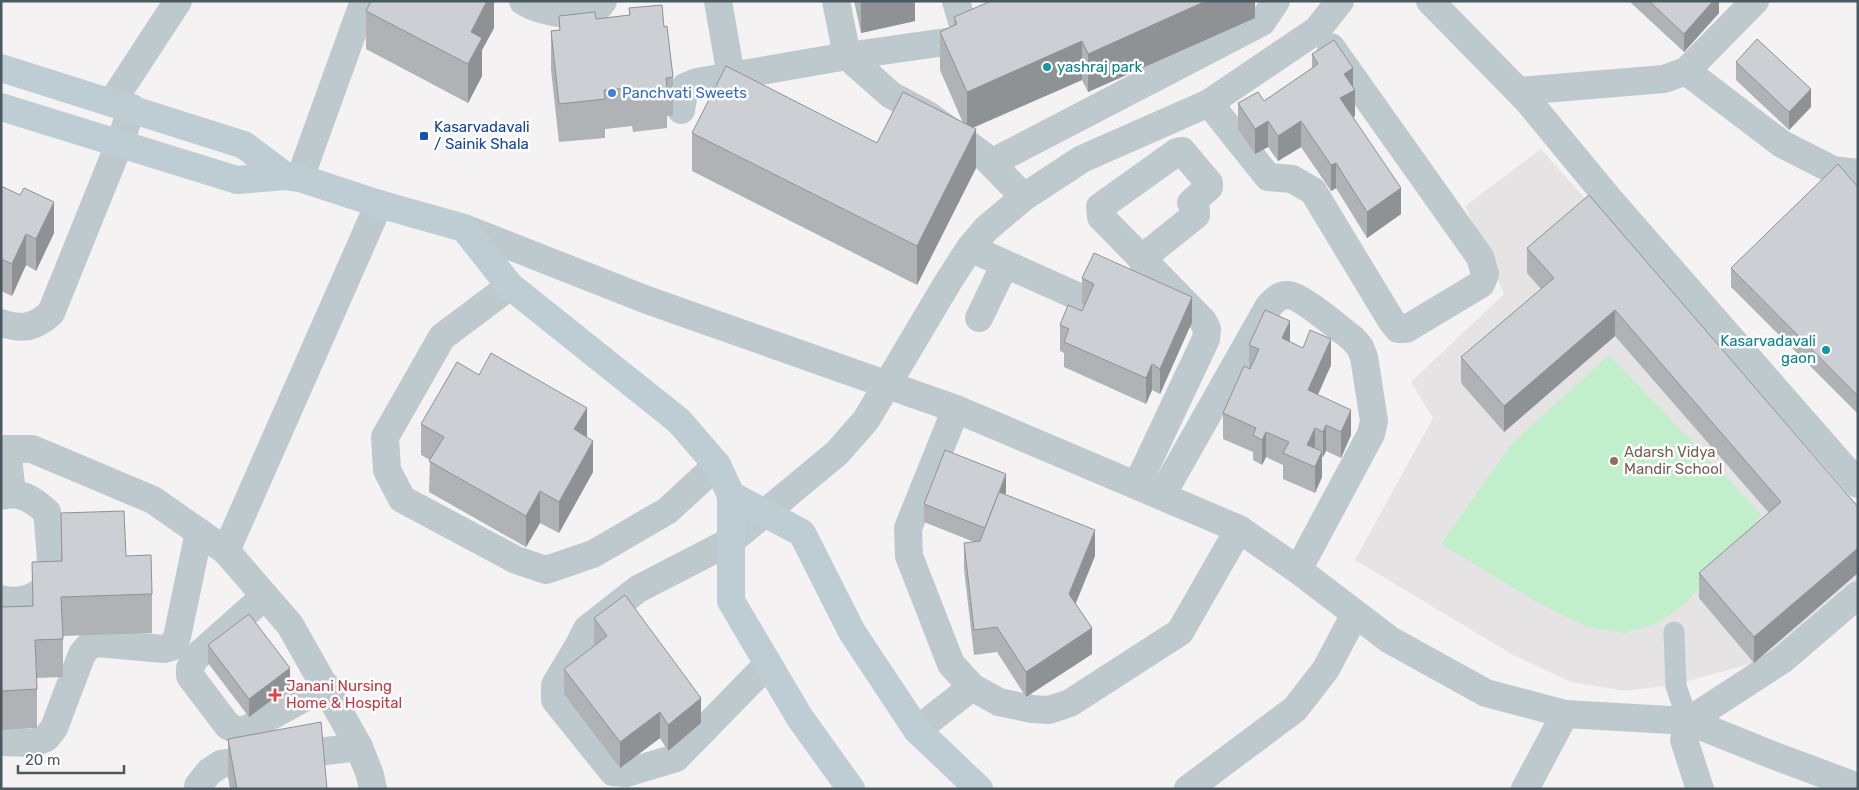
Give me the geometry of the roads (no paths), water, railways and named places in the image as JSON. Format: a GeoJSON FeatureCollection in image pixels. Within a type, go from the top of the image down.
{"type":"FeatureCollection","features":[{"type":"Feature","properties":{"kind":"street"},"geometry":{"type":"LineString","coordinates":[[1,323],[21,328],[39,324],[51,313],[120,142],[122,105],[178,1]]}},
{"type":"Feature","properties":{"kind":"street"},"geometry":{"type":"LineString","coordinates":[[292,177],[364,1]]}},
{"type":"Feature","properties":{"kind":"street"},"geometry":{"type":"LineString","coordinates":[[523,1],[531,7],[546,12],[582,14],[600,5],[603,1]]}},
{"type":"Feature","properties":{"kind":"street"},"geometry":{"type":"LineString","coordinates":[[718,1],[731,76]]}},
{"type":"Feature","properties":{"kind":"street"},"geometry":{"type":"LineString","coordinates":[[836,1],[847,56],[891,95],[928,115],[984,156],[1024,197]]}},
{"type":"Feature","properties":{"kind":"street"},"geometry":{"type":"LineString","coordinates":[[956,1],[967,39]]}},
{"type":"Feature","properties":{"kind":"street"},"geometry":{"type":"LineString","coordinates":[[991,163],[1262,22],[1276,1]]}},
{"type":"Feature","properties":{"kind":"street"},"geometry":{"type":"LineString","coordinates":[[1276,1],[1293,47]]}},
{"type":"Feature","properties":{"kind":"street"},"geometry":{"type":"LineString","coordinates":[[768,664],[676,758],[626,773],[613,772],[555,700],[556,685],[587,628],[638,589],[731,541],[837,453],[866,420],[948,282],[970,248],[986,229],[1024,197],[1082,160],[1210,103],[1317,30],[1340,1]]}},
{"type":"Feature","properties":{"kind":"street"},"geometry":{"type":"LineString","coordinates":[[1430,1],[1519,91],[1608,199],[1858,484]]}},
{"type":"Feature","properties":{"kind":"street"},"geometry":{"type":"LineString","coordinates":[[1519,91],[1664,79],[1686,71],[1755,1]]}},
{"type":"Feature","properties":{"kind":"street"},"geometry":{"type":"LineString","coordinates":[[681,110],[685,87],[697,82],[847,56],[967,39],[992,28]]}},
{"type":"Feature","properties":{"kind":"street"},"geometry":{"type":"LineString","coordinates":[[1210,103],[1268,177],[1292,179],[1313,192],[1398,329],[1406,329],[1481,284],[1485,274],[1480,257],[1317,30]]}},
{"type":"Feature","properties":{"kind":"street"},"geometry":{"type":"LineString","coordinates":[[1313,69],[1336,54]]}},
{"type":"Feature","properties":{"kind":"street"},"geometry":{"type":"LineString","coordinates":[[1,68],[244,144],[292,177],[464,228],[647,300],[956,409],[1162,495],[1239,529],[1298,570],[1390,640],[1486,693],[1565,714],[1688,721],[1858,787]]}},
{"type":"Feature","properties":{"kind":"street"},"geometry":{"type":"LineString","coordinates":[[1686,71],[1782,144],[1833,170],[1858,173]]}},
{"type":"Feature","properties":{"kind":"street"},"geometry":{"type":"LineString","coordinates":[[1,107],[120,142],[237,180],[292,177]]}},
{"type":"Feature","properties":{"kind":"street"},"geometry":{"type":"LineString","coordinates":[[1228,126],[1251,111]]}},
{"type":"Feature","properties":{"kind":"street"},"geometry":{"type":"LineString","coordinates":[[226,551],[379,204]]}},
{"type":"Feature","properties":{"kind":"street"},"geometry":{"type":"LineString","coordinates":[[464,228],[510,286],[679,421],[717,465],[731,495],[731,601],[800,718],[851,789]]}},
{"type":"Feature","properties":{"kind":"street"},"geometry":{"type":"LineString","coordinates":[[970,248],[1079,297]]}},
{"type":"Feature","properties":{"kind":"street"},"geometry":{"type":"LineString","coordinates":[[1138,485],[1206,339],[1207,329],[1142,259]]}},
{"type":"Feature","properties":{"kind":"street"},"geometry":{"type":"LineString","coordinates":[[979,318],[1005,264]]}},
{"type":"Feature","properties":{"kind":"street"},"geometry":{"type":"LineString","coordinates":[[510,286],[442,337],[385,437],[387,470],[402,500],[516,560],[546,570],[593,554],[667,511],[717,465]]}},
{"type":"Feature","properties":{"kind":"street"},"geometry":{"type":"LineString","coordinates":[[1162,495],[1269,306],[1279,297],[1289,295],[1301,300],[1353,339],[1360,347],[1364,357],[1374,421],[1371,434],[1298,570]]}},
{"type":"Feature","properties":{"kind":"street"},"geometry":{"type":"LineString","coordinates":[[956,409],[908,528],[908,556],[952,664],[972,687],[1000,702],[1032,709],[1049,710],[1070,703],[1180,632],[1239,529]]}},
{"type":"Feature","properties":{"kind":"street"},"geometry":{"type":"LineString","coordinates":[[1,599],[13,602],[29,599],[44,589],[51,577],[47,512],[32,499],[7,495],[4,449],[32,449],[153,500],[226,551],[290,625],[359,747],[370,775],[373,789]]}},
{"type":"Feature","properties":{"kind":"street"},"geometry":{"type":"LineString","coordinates":[[731,495],[802,533],[852,632],[917,730],[979,789]]}},
{"type":"Feature","properties":{"kind":"street"},"geometry":{"type":"LineString","coordinates":[[1,742],[33,743],[46,738],[54,728],[82,654],[89,646],[97,643],[164,649],[172,646],[177,637],[200,532]]}},
{"type":"Feature","properties":{"kind":"street"},"geometry":{"type":"LineString","coordinates":[[1700,789],[1684,740],[1688,721],[1782,660],[1858,595]]}},
{"type":"Feature","properties":{"kind":"street"},"geometry":{"type":"LineString","coordinates":[[265,596],[194,658],[190,668],[190,676],[228,726],[238,731],[247,729],[326,686]]}},
{"type":"Feature","properties":{"kind":"street"},"geometry":{"type":"LineString","coordinates":[[1188,789],[1295,709],[1326,669],[1355,614]]}},
{"type":"Feature","properties":{"kind":"street"},"geometry":{"type":"LineString","coordinates":[[917,730],[972,687]]}},
{"type":"Feature","properties":{"kind":"street"},"geometry":{"type":"LineString","coordinates":[[1534,785],[1565,714]]}},
{"type":"Feature","properties":{"kind":"street"},"geometry":{"type":"LineString","coordinates":[[198,789],[198,786],[209,772],[221,764],[359,747]]}},
{"type":"Feature","properties":{"kind":"lane"},"geometry":{"type":"LineString","coordinates":[[1674,632],[1676,686],[1688,721]]}},
{"type":"Feature","properties":{"kind":"place","name":"yashraj park"},"geometry":{"type":"Point","coordinates":[1047,67]}},
{"type":"Feature","properties":{"kind":"place","name":"Panchvati Sweets"},"geometry":{"type":"Point","coordinates":[612,93]}},
{"type":"Feature","properties":{"kind":"place","name":"Kasarvadavali / Sainik Shala"},"geometry":{"type":"Point","coordinates":[424,136]}},
{"type":"Feature","properties":{"kind":"place","name":"Kasarvadavali gaon"},"geometry":{"type":"Point","coordinates":[1826,350]}},
{"type":"Feature","properties":{"kind":"place","name":"Adarsh Vidya Mandir School"},"geometry":{"type":"Point","coordinates":[1614,461]}},
{"type":"Feature","properties":{"kind":"place","name":"Janani Nursing Home & Hospital"},"geometry":{"type":"Point","coordinates":[275,695]}}]}
